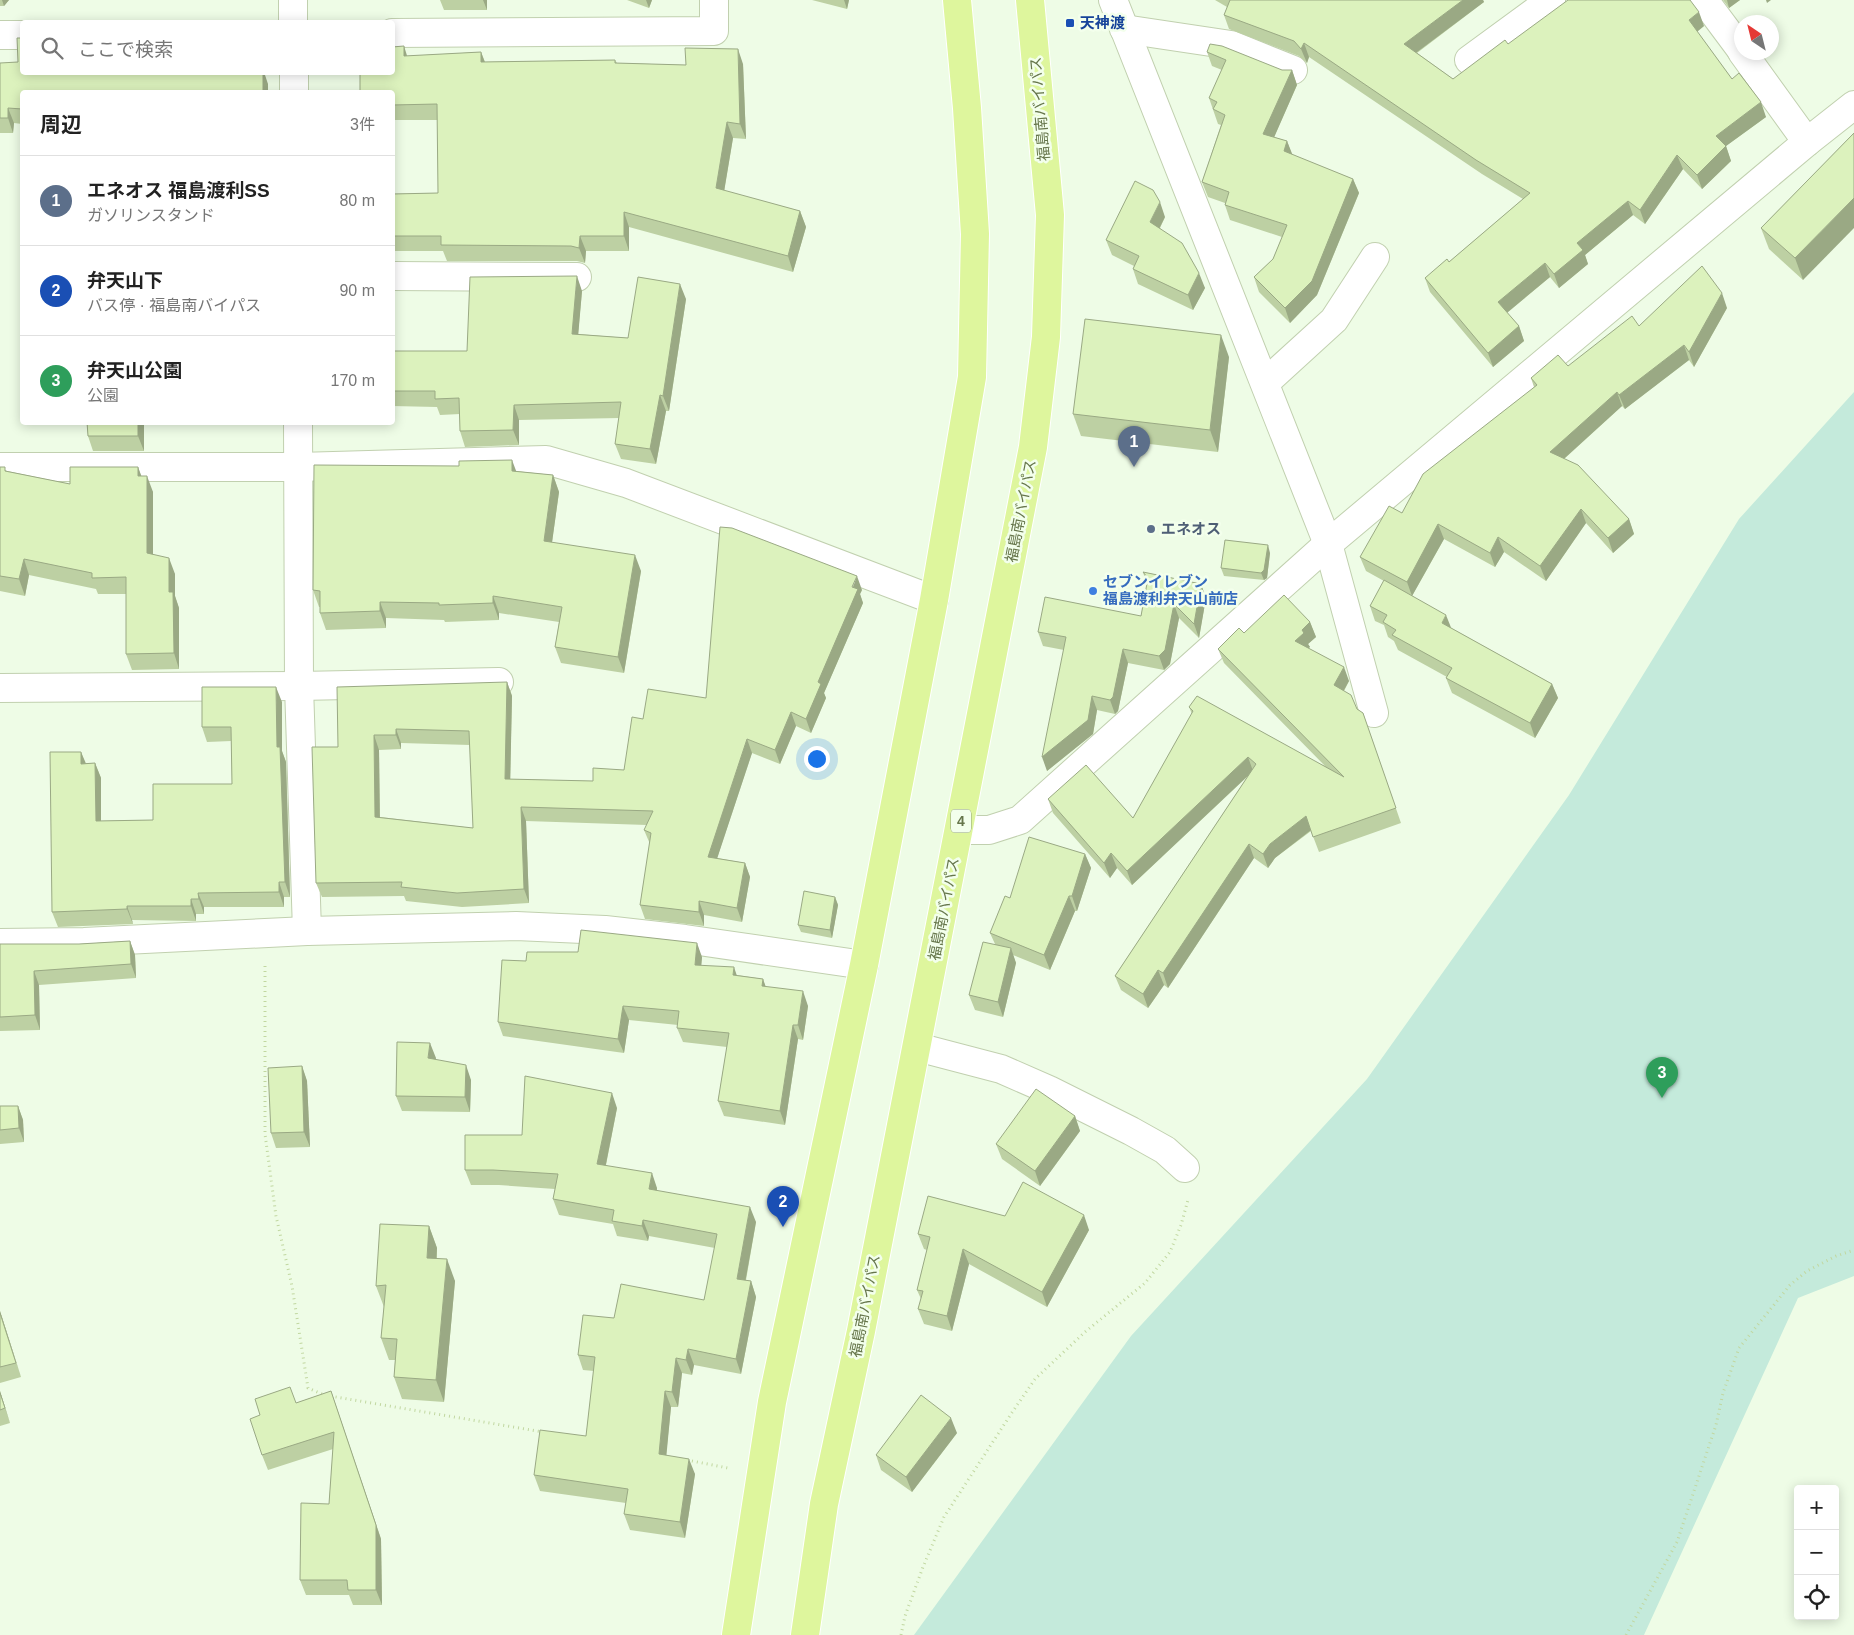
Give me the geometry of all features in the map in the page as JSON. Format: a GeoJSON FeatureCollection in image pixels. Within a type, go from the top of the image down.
{"type":"FeatureCollection","features":[{"type":"Feature","properties":{"kind":"highway"},"geometry":{"type":"LineString","coordinates":[[736,1635],[772,1402],[864,965],[934,600],[972,378],[975,234],[968,108],[956,0]]}},
{"type":"Feature","properties":{"kind":"highway","name":"福島南バイパス"},"geometry":{"type":"LineString","coordinates":[[805,1635],[824,1504],[863,1321],[1033,447],[1046,337],[1050,215],[1030,0]]}},
{"type":"Feature","properties":{"kind":"street"},"geometry":{"type":"LineString","coordinates":[[293,0],[293,20]]}},
{"type":"Feature","properties":{"kind":"street"},"geometry":{"type":"LineString","coordinates":[[395,33],[714,31],[714,0]]}},
{"type":"Feature","properties":{"kind":"street"},"geometry":{"type":"LineString","coordinates":[[1113,0],[1328,544],[1374,713]]}},
{"type":"Feature","properties":{"kind":"street"},"geometry":{"type":"LineString","coordinates":[[1469,60],[1551,0]]}},
{"type":"Feature","properties":{"kind":"street"},"geometry":{"type":"LineString","coordinates":[[1704,0],[1734,41]]}},
{"type":"Feature","properties":{"kind":"street"},"geometry":{"type":"LineString","coordinates":[[1124,29],[1232,45],[1293,70]]}},
{"type":"Feature","properties":{"kind":"street"},"geometry":{"type":"LineString","coordinates":[[0,36],[20,35]]}},
{"type":"Feature","properties":{"kind":"street"},"geometry":{"type":"LineString","coordinates":[[1748,60],[1807,142]]}},
{"type":"Feature","properties":{"kind":"street"},"geometry":{"type":"LineString","coordinates":[[294,75],[294,90]]}},
{"type":"Feature","properties":{"kind":"street"},"geometry":{"type":"LineString","coordinates":[[959,830],[989,830],[1020,820],[1328,544],[1807,142],[1854,106]]}},
{"type":"Feature","properties":{"kind":"street"},"geometry":{"type":"LineString","coordinates":[[1264,383],[1334,320],[1375,257]]}},
{"type":"Feature","properties":{"kind":"street"},"geometry":{"type":"LineString","coordinates":[[395,276],[577,277]]}},
{"type":"Feature","properties":{"kind":"street"},"geometry":{"type":"LineString","coordinates":[[298,425],[299,686],[307,931]]}},
{"type":"Feature","properties":{"kind":"street"},"geometry":{"type":"LineString","coordinates":[[0,467],[298,467],[546,460],[626,483],[934,600]]}},
{"type":"Feature","properties":{"kind":"street"},"geometry":{"type":"LineString","coordinates":[[0,688],[299,686],[499,682]]}},
{"type":"Feature","properties":{"kind":"street"},"geometry":{"type":"LineString","coordinates":[[0,943],[84,942],[265,932],[516,926],[605,930],[685,939],[864,965]]}},
{"type":"Feature","properties":{"kind":"street"},"geometry":{"type":"LineString","coordinates":[[916,1047],[1001,1070],[1049,1090],[1165,1150],[1185,1168]]}},
{"type":"Feature","properties":{"kind":"path"},"geometry":{"type":"LineString","coordinates":[[265,932],[265,1134],[276,1216],[292,1286],[308,1388],[324,1395],[553,1434]]}},
{"type":"Feature","properties":{"kind":"path"},"geometry":{"type":"LineString","coordinates":[[901,1635],[923,1567],[944,1517],[1035,1379],[1085,1332],[1145,1283],[1170,1252],[1188,1202],[1190,1180],[1185,1168]]}},
{"type":"Feature","properties":{"kind":"path"},"geometry":{"type":"LineString","coordinates":[[1626,1635],[1677,1542],[1716,1425],[1723,1393],[1738,1348],[1790,1285],[1807,1271],[1836,1256],[1854,1250]]}},
{"type":"Feature","properties":{"kind":"path"},"geometry":{"type":"LineString","coordinates":[[685,1460],[761,1474]]}},
{"type":"Feature","properties":{"kind":"green space"},"geometry":{"type":"Polygon","coordinates":[[[1854,392],[1854,1276],[1798,1298],[1644,1635],[914,1635],[1131,1336],[1367,1079],[1569,795],[1739,519],[1854,392]]]}},
{"type":"Feature","properties":{"kind":"building"},"geometry":{"type":"Polygon","coordinates":[[[1230,0],[1463,0],[1404,44],[1453,79],[1505,40],[1508,44],[1568,0],[1690,0],[1699,12],[1689,20],[1732,79],[1739,73],[1761,102],[1716,136],[1726,146],[1697,175],[1677,155],[1640,210],[1628,201],[1577,243],[1583,250],[1554,274],[1545,263],[1498,302],[1519,326],[1488,353],[1425,278],[1447,259],[1449,262],[1530,193],[1476,160],[1304,43],[1301,49],[1294,41],[1224,15],[1230,0]]]}},
{"type":"Feature","properties":{"kind":"building"},"geometry":{"type":"Polygon","coordinates":[[[17,38],[20,38],[20,75],[263,75],[263,90],[20,90],[20,109],[8,108],[8,118],[0,118],[0,63],[18,62],[17,38]]]}},
{"type":"Feature","properties":{"kind":"building"},"geometry":{"type":"Polygon","coordinates":[[[1210,44],[1222,46],[1282,70],[1292,70],[1263,134],[1287,141],[1284,151],[1353,179],[1312,281],[1285,308],[1254,277],[1273,259],[1287,225],[1225,205],[1229,192],[1202,182],[1225,115],[1213,109],[1217,102],[1209,98],[1226,60],[1207,52],[1210,44]]]}},
{"type":"Feature","properties":{"kind":"building"},"geometry":{"type":"Polygon","coordinates":[[[404,46],[404,56],[481,52],[481,62],[615,60],[615,63],[686,65],[685,48],[738,49],[740,124],[727,122],[716,188],[800,211],[788,256],[624,212],[624,236],[580,236],[579,248],[571,246],[441,245],[441,236],[395,236],[395,194],[438,193],[437,104],[395,105],[395,90],[360,90],[360,75],[395,75],[395,47],[404,46]]]}},
{"type":"Feature","properties":{"kind":"building"},"geometry":{"type":"Polygon","coordinates":[[[1854,133],[1854,198],[1795,258],[1761,228],[1854,133]]]}},
{"type":"Feature","properties":{"kind":"building"},"geometry":{"type":"Polygon","coordinates":[[[1135,181],[1153,190],[1160,202],[1150,222],[1182,243],[1199,273],[1188,295],[1133,269],[1139,256],[1106,240],[1135,181]]]}},
{"type":"Feature","properties":{"kind":"building"},"geometry":{"type":"Polygon","coordinates":[[[1702,266],[1722,293],[1689,352],[1684,345],[1619,395],[1617,392],[1550,452],[1578,465],[1629,519],[1608,538],[1581,509],[1540,566],[1498,537],[1490,553],[1438,524],[1407,582],[1360,557],[1389,506],[1402,513],[1423,474],[1537,385],[1531,378],[1558,355],[1568,366],[1632,316],[1639,326],[1702,266]]]}},
{"type":"Feature","properties":{"kind":"building"},"geometry":{"type":"Polygon","coordinates":[[[577,276],[572,334],[628,338],[638,277],[680,284],[663,396],[660,395],[650,449],[615,444],[621,402],[514,405],[513,430],[460,431],[459,398],[435,399],[435,391],[395,391],[395,351],[467,351],[470,277],[577,276]]]}},
{"type":"Feature","properties":{"kind":"building"},"geometry":{"type":"Polygon","coordinates":[[[1085,319],[1221,335],[1210,430],[1073,414],[1085,319]]]}},
{"type":"Feature","properties":{"kind":"building"},"geometry":{"type":"Polygon","coordinates":[[[87,425],[138,425],[138,436],[88,436],[87,425]]]}},
{"type":"Feature","properties":{"kind":"building"},"geometry":{"type":"Polygon","coordinates":[[[512,460],[512,471],[553,475],[544,541],[635,555],[618,657],[555,647],[562,607],[493,596],[493,603],[439,605],[439,603],[380,602],[380,611],[320,613],[320,591],[313,590],[314,465],[459,466],[459,461],[512,460]]]}},
{"type":"Feature","properties":{"kind":"building"},"geometry":{"type":"Polygon","coordinates":[[[0,467],[5,467],[5,471],[70,484],[70,467],[138,467],[138,476],[147,476],[147,553],[169,558],[169,592],[173,592],[174,653],[126,654],[126,577],[92,578],[92,573],[24,559],[19,579],[0,576],[0,467]]]}},
{"type":"Feature","properties":{"kind":"building"},"geometry":{"type":"Polygon","coordinates":[[[720,527],[732,528],[857,576],[852,587],[858,589],[818,682],[821,684],[806,719],[791,712],[775,750],[747,739],[708,857],[745,863],[737,908],[699,901],[699,912],[640,905],[651,833],[644,830],[653,811],[521,807],[524,889],[457,893],[401,887],[402,882],[316,883],[312,747],[338,747],[337,687],[507,682],[505,779],[593,781],[593,768],[624,770],[632,717],[643,719],[648,689],[706,698],[720,527]],[[396,729],[396,735],[374,735],[375,817],[473,828],[469,731],[396,729]]]}},
{"type":"Feature","properties":{"kind":"building"},"geometry":{"type":"Polygon","coordinates":[[[1225,540],[1268,545],[1264,570],[1261,573],[1221,568],[1225,540]]]}},
{"type":"Feature","properties":{"kind":"building"},"geometry":{"type":"Polygon","coordinates":[[[1143,572],[1201,584],[1194,624],[1174,604],[1165,650],[1159,656],[1123,649],[1113,697],[1110,700],[1092,696],[1088,720],[1042,757],[1066,637],[1038,632],[1045,597],[1141,616],[1148,578],[1143,572]]]}},
{"type":"Feature","properties":{"kind":"building"},"geometry":{"type":"Polygon","coordinates":[[[1384,580],[1446,615],[1442,623],[1552,684],[1530,723],[1446,678],[1452,668],[1392,635],[1396,630],[1383,622],[1387,615],[1370,606],[1384,580]]]}},
{"type":"Feature","properties":{"kind":"building"},"geometry":{"type":"Polygon","coordinates":[[[1284,595],[1310,622],[1302,630],[1304,633],[1295,641],[1344,667],[1334,685],[1351,695],[1357,709],[1363,713],[1396,808],[1313,837],[1306,816],[1270,844],[1263,854],[1249,844],[1163,973],[1158,970],[1143,994],[1115,976],[1256,764],[1248,757],[1127,871],[1111,853],[1104,863],[1048,799],[1086,765],[1133,818],[1193,711],[1189,707],[1197,696],[1344,777],[1218,649],[1239,628],[1244,633],[1284,595]]]}},
{"type":"Feature","properties":{"kind":"building"},"geometry":{"type":"Polygon","coordinates":[[[202,687],[276,687],[277,747],[280,747],[285,882],[279,882],[279,892],[198,893],[199,899],[191,899],[191,906],[127,906],[127,909],[52,912],[50,752],[81,752],[81,764],[95,763],[96,821],[153,820],[153,784],[232,784],[231,727],[202,727],[202,687]]]}},
{"type":"Feature","properties":{"kind":"building"},"geometry":{"type":"Polygon","coordinates":[[[1029,837],[1085,854],[1072,896],[1069,896],[1044,955],[990,933],[1005,896],[1010,898],[1029,837]]]}},
{"type":"Feature","properties":{"kind":"building"},"geometry":{"type":"Polygon","coordinates":[[[804,891],[835,897],[830,930],[798,925],[804,891]]]}},
{"type":"Feature","properties":{"kind":"building"},"geometry":{"type":"Polygon","coordinates":[[[581,930],[697,943],[695,965],[734,967],[733,975],[763,979],[762,986],[803,991],[798,1025],[793,1025],[780,1111],[718,1101],[729,1033],[677,1028],[679,1011],[623,1006],[618,1039],[498,1022],[502,960],[526,961],[527,952],[578,952],[581,930]]]}},
{"type":"Feature","properties":{"kind":"building"},"geometry":{"type":"Polygon","coordinates":[[[130,941],[131,964],[34,971],[35,1015],[0,1017],[0,944],[79,944],[130,941]]]}},
{"type":"Feature","properties":{"kind":"building"},"geometry":{"type":"Polygon","coordinates":[[[983,942],[1011,948],[998,1002],[969,995],[983,942]]]}},
{"type":"Feature","properties":{"kind":"building"},"geometry":{"type":"Polygon","coordinates":[[[397,1042],[430,1043],[428,1058],[466,1065],[465,1097],[396,1096],[397,1042]]]}},
{"type":"Feature","properties":{"kind":"building"},"geometry":{"type":"Polygon","coordinates":[[[302,1066],[304,1132],[271,1133],[268,1068],[302,1066]]]}},
{"type":"Feature","properties":{"kind":"building"},"geometry":{"type":"Polygon","coordinates":[[[525,1076],[612,1093],[597,1164],[652,1173],[649,1189],[750,1207],[737,1279],[751,1281],[736,1359],[688,1349],[686,1360],[676,1358],[672,1392],[665,1391],[659,1454],[689,1459],[680,1522],[624,1514],[628,1489],[534,1475],[540,1430],[586,1436],[595,1357],[578,1355],[583,1315],[614,1318],[621,1284],[704,1300],[717,1234],[643,1220],[642,1226],[612,1221],[614,1210],[553,1199],[558,1174],[465,1170],[465,1135],[522,1135],[525,1076]]]}},
{"type":"Feature","properties":{"kind":"building"},"geometry":{"type":"Polygon","coordinates":[[[1036,1089],[1075,1116],[1035,1171],[996,1144],[1036,1089]]]}},
{"type":"Feature","properties":{"kind":"building"},"geometry":{"type":"Polygon","coordinates":[[[0,1106],[18,1106],[19,1128],[0,1130],[0,1106]]]}},
{"type":"Feature","properties":{"kind":"building"},"geometry":{"type":"Polygon","coordinates":[[[1023,1182],[1084,1215],[1042,1292],[963,1249],[947,1316],[918,1309],[923,1291],[917,1290],[930,1237],[918,1234],[928,1196],[1005,1216],[1023,1182]]]}},
{"type":"Feature","properties":{"kind":"building"},"geometry":{"type":"Polygon","coordinates":[[[380,1224],[429,1226],[427,1258],[447,1259],[436,1380],[394,1377],[397,1339],[381,1338],[386,1285],[376,1286],[380,1224]]]}},
{"type":"Feature","properties":{"kind":"building"},"geometry":{"type":"Polygon","coordinates":[[[0,1313],[16,1363],[0,1367],[0,1313]]]}},
{"type":"Feature","properties":{"kind":"building"},"geometry":{"type":"Polygon","coordinates":[[[290,1387],[296,1403],[331,1391],[376,1525],[376,1590],[348,1590],[347,1580],[300,1580],[301,1503],[329,1504],[334,1432],[262,1455],[250,1419],[260,1415],[255,1399],[290,1387]]]}},
{"type":"Feature","properties":{"kind":"building"},"geometry":{"type":"Polygon","coordinates":[[[0,1393],[5,1408],[0,1410],[0,1393]]]}},
{"type":"Feature","properties":{"kind":"building"},"geometry":{"type":"Polygon","coordinates":[[[921,1395],[951,1418],[906,1477],[876,1455],[921,1395]]]}},
{"type":"Feature","properties":{"kind":"place","name":"天神渡"},"geometry":{"type":"Point","coordinates":[1070,23]}},
{"type":"Feature","properties":{"kind":"place","name":"エネオス 福島渡利SS"},"geometry":{"type":"Point","coordinates":[1134,467]}},
{"type":"Feature","properties":{"kind":"place","name":"エネオス"},"geometry":{"type":"Point","coordinates":[1151,529]}},
{"type":"Feature","properties":{"kind":"place","name":"セブンイレブン 福島渡利弁天山前店"},"geometry":{"type":"Point","coordinates":[1093,591]}},
{"type":"Feature","properties":{"kind":"place","name":"弁天山公園"},"geometry":{"type":"Point","coordinates":[1662,1098]}},
{"type":"Feature","properties":{"kind":"place","name":"弁天山下"},"geometry":{"type":"Point","coordinates":[783,1227]}}]}
